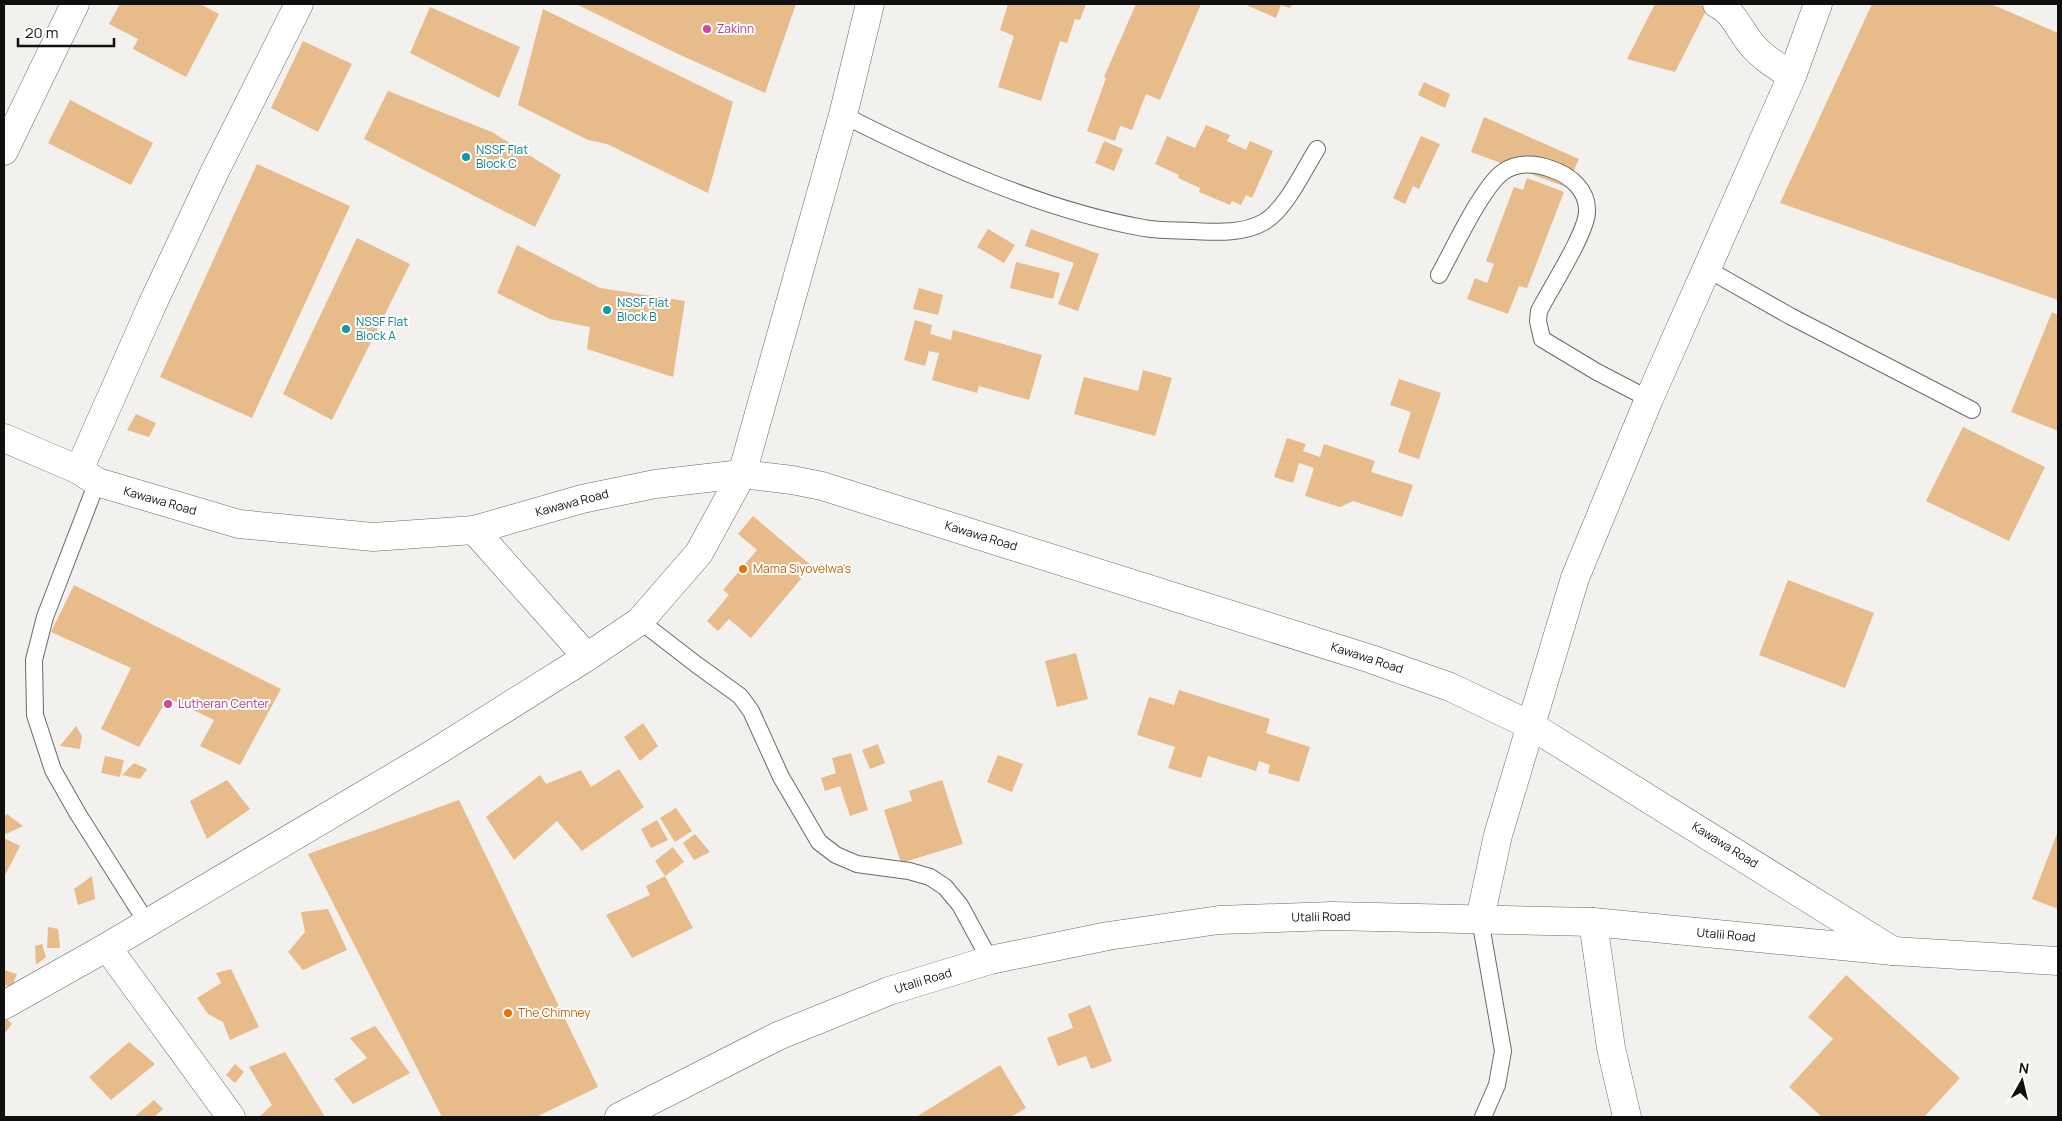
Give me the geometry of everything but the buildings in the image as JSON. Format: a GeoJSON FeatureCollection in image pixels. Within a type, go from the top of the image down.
{"type":"FeatureCollection","features":[{"type":"Feature","properties":{"kind":"street"},"geometry":{"type":"LineString","coordinates":[[4,151],[75,4]]}},
{"type":"Feature","properties":{"kind":"street"},"geometry":{"type":"LineString","coordinates":[[88,476],[152,305],[210,182],[299,4]]}},
{"type":"Feature","properties":{"kind":"street"},"geometry":{"type":"LineString","coordinates":[[4,1005],[107,947],[426,758],[587,657],[640,621],[699,554],[742,474],[843,115],[870,4]]}},
{"type":"Feature","properties":{"kind":"street"},"geometry":{"type":"LineString","coordinates":[[1717,4],[1731,16],[1759,52],[1792,76]]}},
{"type":"Feature","properties":{"kind":"street"},"geometry":{"type":"LineString","coordinates":[[1480,920],[1486,883],[1498,835],[1575,578],[1649,399],[1792,76],[1818,4]]}},
{"type":"Feature","properties":{"kind":"street","name":"Kawawa Road"},"geometry":{"type":"LineString","coordinates":[[4,438],[88,476],[239,524],[374,537],[474,530],[591,497],[655,484],[742,474],[822,486],[1371,659],[1450,687],[1530,725],[1894,951]]}},
{"type":"Feature","properties":{"kind":"street"},"geometry":{"type":"LineString","coordinates":[[474,530],[587,657]]}},
{"type":"Feature","properties":{"kind":"street","name":"Utalii Road"},"geometry":{"type":"LineString","coordinates":[[619,1117],[778,1036],[889,992],[990,960],[1108,936],[1219,920],[1332,916],[1593,922],[1894,951],[2058,961]]}},
{"type":"Feature","properties":{"kind":"street"},"geometry":{"type":"LineString","coordinates":[[1593,922],[1611,1048],[1627,1117]]}},
{"type":"Feature","properties":{"kind":"street"},"geometry":{"type":"LineString","coordinates":[[107,947],[232,1117]]}},
{"type":"Feature","properties":{"kind":"lane"},"geometry":{"type":"LineString","coordinates":[[843,115],[902,145],[1021,193],[1080,214],[1146,229],[1221,232],[1252,227],[1263,222],[1278,211],[1317,149]]}},
{"type":"Feature","properties":{"kind":"lane"},"geometry":{"type":"LineString","coordinates":[[1440,275],[1484,194],[1504,171],[1533,164],[1564,174],[1576,184],[1584,196],[1587,212],[1581,233],[1539,312],[1538,321],[1542,339],[1597,372],[1649,399]]}},
{"type":"Feature","properties":{"kind":"lane"},"geometry":{"type":"LineString","coordinates":[[1707,269],[1790,316],[1972,410]]}},
{"type":"Feature","properties":{"kind":"lane"},"geometry":{"type":"LineString","coordinates":[[88,476],[45,617],[34,660],[35,715],[53,770],[78,814],[148,923]]}},
{"type":"Feature","properties":{"kind":"lane"},"geometry":{"type":"LineString","coordinates":[[640,621],[697,666],[740,696],[751,711],[781,777],[819,842],[836,855],[857,864],[909,871],[930,877],[945,886],[960,905],[990,960]]}},
{"type":"Feature","properties":{"kind":"lane"},"geometry":{"type":"LineString","coordinates":[[1480,920],[1503,1051],[1497,1085],[1483,1117]]}},
{"type":"Feature","properties":{"kind":"place","name":"Zakinn"},"geometry":{"type":"Point","coordinates":[707,29]}},
{"type":"Feature","properties":{"kind":"place","name":"NSSF Flat Block C"},"geometry":{"type":"Point","coordinates":[466,157]}},
{"type":"Feature","properties":{"kind":"place","name":"NSSF Flat Block B"},"geometry":{"type":"Point","coordinates":[607,310]}},
{"type":"Feature","properties":{"kind":"place","name":"NSSF Flat Block A"},"geometry":{"type":"Point","coordinates":[346,329]}},
{"type":"Feature","properties":{"kind":"place","name":"Mama Siyovelwa's"},"geometry":{"type":"Point","coordinates":[743,569]}},
{"type":"Feature","properties":{"kind":"place","name":"Lutheran Center"},"geometry":{"type":"Point","coordinates":[168,704]}},
{"type":"Feature","properties":{"kind":"place","name":"The Chimney"},"geometry":{"type":"Point","coordinates":[508,1013]}}]}
